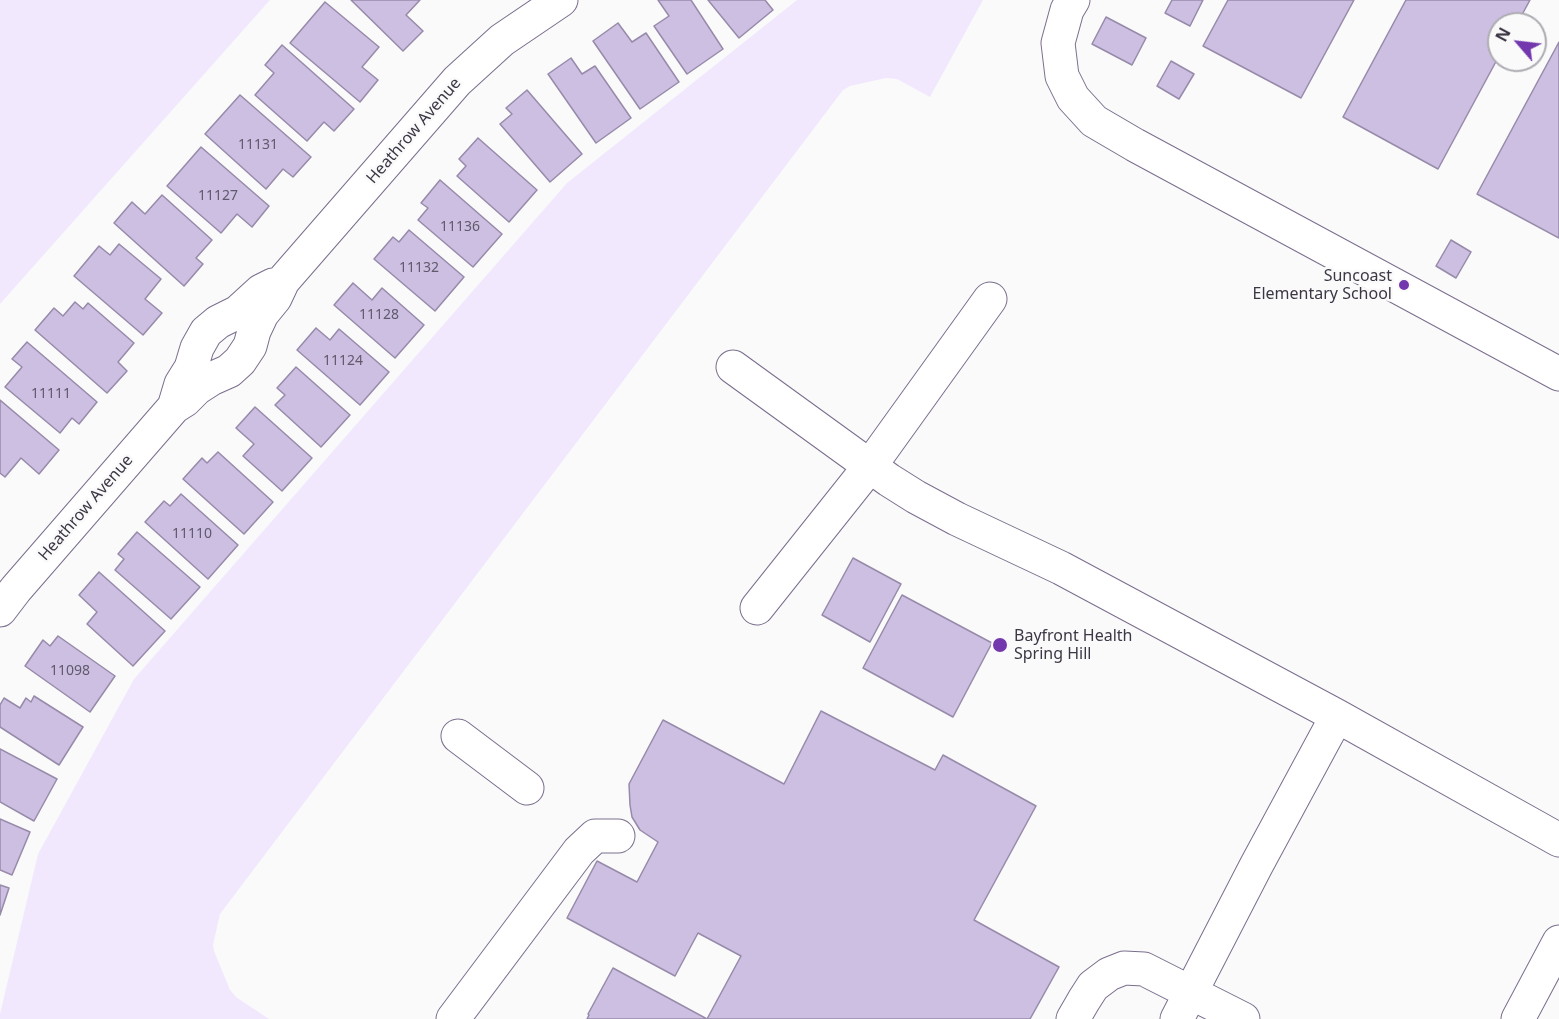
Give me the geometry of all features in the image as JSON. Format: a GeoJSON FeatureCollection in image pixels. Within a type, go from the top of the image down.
{"type":"FeatureCollection","features":[{"type":"Feature","properties":{"kind":"street","name":"Heathrow Avenue"},"geometry":{"type":"LineString","coordinates":[[0,610],[174,406],[211,379],[229,371],[240,361],[250,346],[261,314],[275,298],[283,281],[457,81],[502,40],[561,0]]}},
{"type":"Feature","properties":{"kind":"street"},"geometry":{"type":"LineString","coordinates":[[1073,0],[1067,10],[1058,43],[1062,76],[1073,98],[1094,121],[1145,151],[1559,374]]}},
{"type":"Feature","properties":{"kind":"street","name":"Heathrow Avenue"},"geometry":{"type":"LineString","coordinates":[[174,406],[197,348],[206,332],[218,321],[237,312],[261,291],[283,281]]}},
{"type":"Feature","properties":{"kind":"street"},"geometry":{"type":"LineString","coordinates":[[757,608],[870,466],[990,299]]}},
{"type":"Feature","properties":{"kind":"street"},"geometry":{"type":"LineString","coordinates":[[733,367],[907,492],[957,519],[1055,564],[1337,716],[1559,840]]}},
{"type":"Feature","properties":{"kind":"street"},"geometry":{"type":"LineString","coordinates":[[1184,1006],[1337,716]]}},
{"type":"Feature","properties":{"kind":"street"},"geometry":{"type":"LineString","coordinates":[[458,736],[527,788]]}},
{"type":"Feature","properties":{"kind":"street"},"geometry":{"type":"LineString","coordinates":[[453,1019],[579,851],[594,836],[618,836]]}},
{"type":"Feature","properties":{"kind":"street"},"geometry":{"type":"LineString","coordinates":[[1518,1019],[1559,942]]}},
{"type":"Feature","properties":{"kind":"street"},"geometry":{"type":"LineString","coordinates":[[1073,1019],[1094,986],[1109,974],[1124,968],[1144,969],[1184,1006],[1243,1019]]}},
{"type":"Feature","properties":{"kind":"shaded area"},"geometry":{"type":"Polygon","coordinates":[[[0,0],[270,0],[0,304],[0,0]]]}},
{"type":"Feature","properties":{"kind":"shaded area"},"geometry":{"type":"Polygon","coordinates":[[[797,0],[983,0],[930,97],[897,79],[886,78],[850,86],[843,90],[220,914],[213,945],[230,990],[236,997],[269,1019],[0,1019],[38,854],[134,679],[567,183],[797,0]]]}},
{"type":"Feature","properties":{"kind":"building"},"geometry":{"type":"Polygon","coordinates":[[[351,0],[420,0],[406,15],[423,31],[403,51],[351,0]]]}},
{"type":"Feature","properties":{"kind":"building"},"geometry":{"type":"Polygon","coordinates":[[[658,0],[691,0],[723,49],[687,74],[654,26],[669,16],[658,0]]]}},
{"type":"Feature","properties":{"kind":"building"},"geometry":{"type":"Polygon","coordinates":[[[708,0],[765,0],[773,10],[739,38],[708,0]]]}},
{"type":"Feature","properties":{"kind":"building"},"geometry":{"type":"Polygon","coordinates":[[[1172,0],[1203,0],[1190,26],[1165,13],[1172,0]]]}},
{"type":"Feature","properties":{"kind":"building"},"geometry":{"type":"Polygon","coordinates":[[[1228,0],[1354,0],[1301,98],[1203,46],[1228,0]]]}},
{"type":"Feature","properties":{"kind":"building"},"geometry":{"type":"Polygon","coordinates":[[[1406,0],[1530,0],[1524,12],[1487,12],[1487,72],[1490,72],[1438,169],[1343,117],[1406,0]]]}},
{"type":"Feature","properties":{"kind":"building"},"geometry":{"type":"Polygon","coordinates":[[[325,2],[379,47],[362,67],[378,80],[360,102],[290,43],[325,2]]]}},
{"type":"Feature","properties":{"kind":"building"},"geometry":{"type":"Polygon","coordinates":[[[1106,17],[1146,38],[1132,65],[1092,44],[1106,17]]]}},
{"type":"Feature","properties":{"kind":"building"},"geometry":{"type":"Polygon","coordinates":[[[618,23],[632,42],[646,33],[679,82],[640,109],[593,41],[618,23]]]}},
{"type":"Feature","properties":{"kind":"building"},"geometry":{"type":"Polygon","coordinates":[[[1559,42],[1559,238],[1477,194],[1543,72],[1547,72],[1547,64],[1559,42]]]}},
{"type":"Feature","properties":{"kind":"building"},"geometry":{"type":"Polygon","coordinates":[[[282,45],[354,109],[334,131],[324,122],[307,141],[255,95],[274,73],[265,65],[282,45]]]}},
{"type":"Feature","properties":{"kind":"building"},"geometry":{"type":"Polygon","coordinates":[[[571,58],[582,74],[595,66],[631,118],[596,143],[548,74],[571,58]]]}},
{"type":"Feature","properties":{"kind":"building"},"geometry":{"type":"Polygon","coordinates":[[[1171,61],[1194,74],[1179,99],[1157,86],[1171,61]]]}},
{"type":"Feature","properties":{"kind":"building"},"geometry":{"type":"Polygon","coordinates":[[[527,90],[582,154],[550,182],[500,124],[512,114],[506,108],[527,90]]]}},
{"type":"Feature","properties":{"kind":"building"},"geometry":{"type":"Polygon","coordinates":[[[240,95],[311,157],[293,177],[283,169],[266,189],[205,134],[240,95]]]}},
{"type":"Feature","properties":{"kind":"building"},"geometry":{"type":"Polygon","coordinates":[[[478,138],[537,190],[509,222],[457,176],[466,166],[459,159],[478,138]]]}},
{"type":"Feature","properties":{"kind":"building"},"geometry":{"type":"Polygon","coordinates":[[[201,147],[269,206],[252,227],[237,214],[221,233],[167,186],[201,147]]]}},
{"type":"Feature","properties":{"kind":"building"},"geometry":{"type":"Polygon","coordinates":[[[440,180],[502,234],[473,267],[418,220],[428,208],[421,203],[440,180]]]}},
{"type":"Feature","properties":{"kind":"building"},"geometry":{"type":"Polygon","coordinates":[[[162,195],[212,240],[196,258],[203,264],[184,286],[114,223],[132,202],[145,214],[162,195]]]}},
{"type":"Feature","properties":{"kind":"building"},"geometry":{"type":"Polygon","coordinates":[[[409,230],[464,277],[435,311],[374,259],[393,237],[399,242],[409,230]]]}},
{"type":"Feature","properties":{"kind":"building"},"geometry":{"type":"Polygon","coordinates":[[[1451,240],[1471,252],[1456,278],[1436,266],[1451,240]]]}},
{"type":"Feature","properties":{"kind":"building"},"geometry":{"type":"Polygon","coordinates":[[[119,244],[161,279],[145,299],[162,313],[143,335],[74,276],[99,246],[110,255],[119,244]]]}},
{"type":"Feature","properties":{"kind":"building"},"geometry":{"type":"Polygon","coordinates":[[[353,283],[372,300],[382,288],[424,325],[395,358],[334,305],[353,283]]]}},
{"type":"Feature","properties":{"kind":"building"},"geometry":{"type":"Polygon","coordinates":[[[75,302],[83,309],[88,303],[134,343],[118,362],[127,371],[107,393],[35,330],[54,308],[63,316],[75,302]]]}},
{"type":"Feature","properties":{"kind":"building"},"geometry":{"type":"Polygon","coordinates":[[[316,328],[330,340],[339,329],[389,372],[360,405],[297,350],[316,328]]]}},
{"type":"Feature","properties":{"kind":"building"},"geometry":{"type":"Polygon","coordinates":[[[27,342],[97,402],[79,424],[72,418],[60,433],[5,387],[22,367],[12,359],[27,342]]]}},
{"type":"Feature","properties":{"kind":"building"},"geometry":{"type":"Polygon","coordinates":[[[296,367],[350,415],[321,447],[275,405],[285,395],[277,388],[296,367]]]}},
{"type":"Feature","properties":{"kind":"building"},"geometry":{"type":"Polygon","coordinates":[[[0,400],[59,450],[39,474],[21,458],[5,477],[0,473],[0,400]]]}},
{"type":"Feature","properties":{"kind":"building"},"geometry":{"type":"Polygon","coordinates":[[[255,407],[312,458],[282,491],[243,456],[254,444],[236,428],[255,407]]]}},
{"type":"Feature","properties":{"kind":"building"},"geometry":{"type":"Polygon","coordinates":[[[218,452],[273,502],[244,534],[183,479],[202,458],[207,463],[218,452]]]}},
{"type":"Feature","properties":{"kind":"building"},"geometry":{"type":"Polygon","coordinates":[[[181,494],[238,545],[208,579],[145,522],[164,501],[170,506],[181,494]]]}},
{"type":"Feature","properties":{"kind":"building"},"geometry":{"type":"Polygon","coordinates":[[[137,532],[200,587],[171,619],[115,570],[124,559],[118,554],[137,532]]]}},
{"type":"Feature","properties":{"kind":"building"},"geometry":{"type":"Polygon","coordinates":[[[853,558],[901,584],[870,642],[822,615],[853,558]]]}},
{"type":"Feature","properties":{"kind":"building"},"geometry":{"type":"Polygon","coordinates":[[[99,572],[165,631],[133,666],[87,624],[97,612],[79,595],[99,572]]]}},
{"type":"Feature","properties":{"kind":"building"},"geometry":{"type":"Polygon","coordinates":[[[902,595],[992,643],[953,717],[863,668],[902,595]]]}},
{"type":"Feature","properties":{"kind":"building"},"geometry":{"type":"Polygon","coordinates":[[[58,636],[115,676],[90,712],[25,666],[43,640],[50,646],[58,636]]]}},
{"type":"Feature","properties":{"kind":"building"},"geometry":{"type":"Polygon","coordinates":[[[34,696],[83,727],[59,765],[0,727],[0,705],[4,698],[20,708],[26,698],[31,702],[34,696]]]}},
{"type":"Feature","properties":{"kind":"building"},"geometry":{"type":"Polygon","coordinates":[[[821,711],[935,770],[943,755],[1036,806],[974,920],[1059,967],[1030,1019],[707,1019],[741,956],[698,933],[675,976],[567,918],[597,861],[637,882],[658,842],[640,830],[632,817],[629,784],[663,720],[784,784],[821,711]]]}},
{"type":"Feature","properties":{"kind":"building"},"geometry":{"type":"Polygon","coordinates":[[[0,749],[57,779],[34,821],[0,802],[0,749]]]}},
{"type":"Feature","properties":{"kind":"building"},"geometry":{"type":"Polygon","coordinates":[[[0,819],[30,832],[12,875],[0,870],[0,819]]]}},
{"type":"Feature","properties":{"kind":"building"},"geometry":{"type":"Polygon","coordinates":[[[0,885],[9,888],[0,915],[0,885]]]}},
{"type":"Feature","properties":{"kind":"building"},"geometry":{"type":"Polygon","coordinates":[[[613,968],[707,1019],[587,1019],[613,968]]]}},
{"type":"Feature","properties":{"kind":"place","name":"Suncoast Elementary School"},"geometry":{"type":"Point","coordinates":[1404,285]}},
{"type":"Feature","properties":{"kind":"place","name":"Bayfront Health Spring Hill"},"geometry":{"type":"Point","coordinates":[1000,645]}}]}
